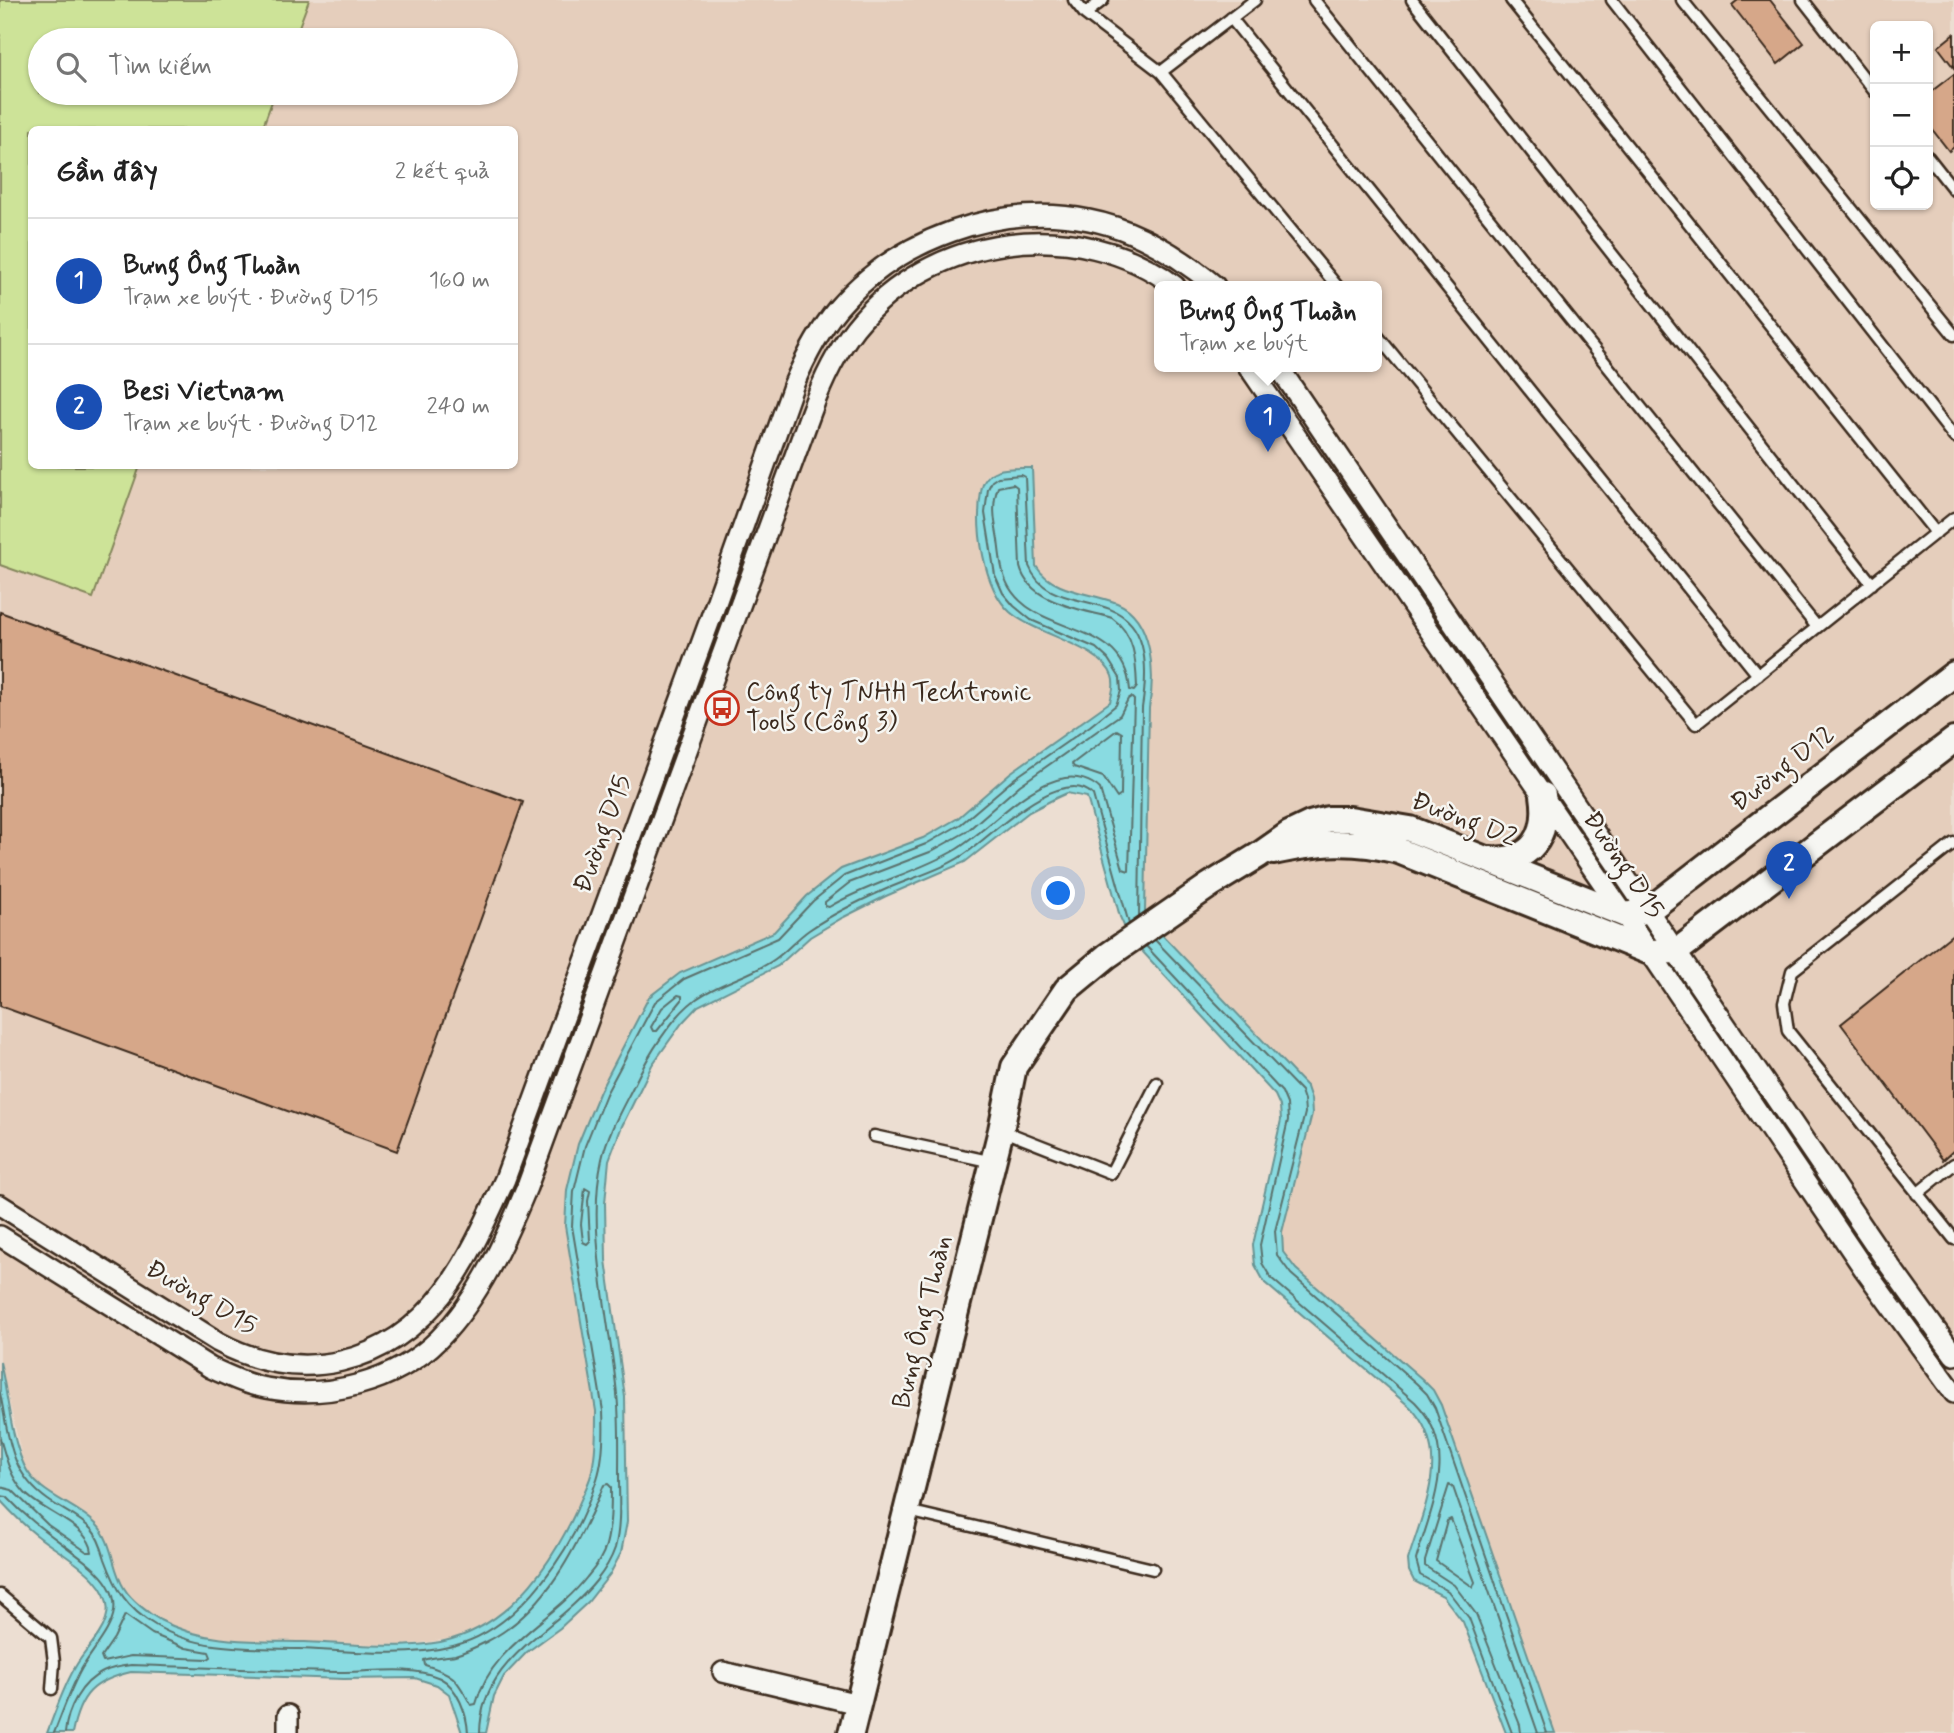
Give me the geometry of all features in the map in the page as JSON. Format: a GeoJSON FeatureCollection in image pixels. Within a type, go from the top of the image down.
{"type":"FeatureCollection","features":[{"type":"Feature","properties":{"kind":"street","name":"Đường D15"},"geometry":{"type":"LineString","coordinates":[[0,1205],[241,1354],[294,1366],[323,1364],[351,1359],[379,1348],[404,1333],[445,1291],[482,1226],[505,1178],[793,386],[805,358],[838,309],[857,288],[896,259],[928,241],[980,223],[1011,218],[1065,217],[1090,220],[1144,239],[1170,252],[1208,281]]}},
{"type":"Feature","properties":{"kind":"street","name":"Đường D15"},"geometry":{"type":"LineString","coordinates":[[0,1236],[211,1368],[264,1388],[289,1392],[347,1388],[395,1370],[439,1339],[480,1284],[507,1235],[527,1187],[822,382],[838,351],[856,327],[899,286],[925,270],[964,253],[1005,244],[1032,241],[1061,243],[1110,252],[1133,260],[1167,281]]}},
{"type":"Feature","properties":{"kind":"street","name":"Đường D15"},"geometry":{"type":"LineString","coordinates":[[1252,372],[1543,795],[1637,913],[1677,951],[1882,1255],[1954,1355]]}},
{"type":"Feature","properties":{"kind":"street","name":"Đường D15"},"geometry":{"type":"LineString","coordinates":[[1282,372],[1637,913],[1650,952],[1864,1269],[1954,1393]]}},
{"type":"Feature","properties":{"kind":"street"},"geometry":{"type":"LineString","coordinates":[[710,620],[733,628]]}},
{"type":"Feature","properties":{"kind":"street","name":"Đường D12"},"geometry":{"type":"LineString","coordinates":[[1637,913],[1954,674]]}},
{"type":"Feature","properties":{"kind":"street"},"geometry":{"type":"LineString","coordinates":[[1650,952],[1677,951],[1954,740]]}},
{"type":"Feature","properties":{"kind":"street"},"geometry":{"type":"LineString","coordinates":[[1479,857],[1504,860],[1527,852],[1542,831],[1545,814],[1543,795]]}},
{"type":"Feature","properties":{"kind":"street","name":"Đường D2"},"geometry":{"type":"LineString","coordinates":[[1107,956],[1289,834],[1328,819],[1350,819],[1410,829],[1479,857],[1637,913]]}},
{"type":"Feature","properties":{"kind":"street","name":"Đường D2"},"geometry":{"type":"LineString","coordinates":[[1259,855],[1311,844],[1355,843],[1387,848],[1650,952]]}},
{"type":"Feature","properties":{"kind":"street","name":"Bưng Ông Thoàn"},"geometry":{"type":"LineString","coordinates":[[851,1733],[1001,1130],[1014,1068],[1068,989],[1107,956]]}},
{"type":"Feature","properties":{"kind":"street"},"geometry":{"type":"LineString","coordinates":[[723,1672],[858,1704]]}},
{"type":"Feature","properties":{"kind":"lane"},"geometry":{"type":"LineString","coordinates":[[1074,0],[1085,14],[1161,72],[1333,281]]}},
{"type":"Feature","properties":{"kind":"lane"},"geometry":{"type":"LineString","coordinates":[[1085,14],[1103,0]]}},
{"type":"Feature","properties":{"kind":"lane"},"geometry":{"type":"LineString","coordinates":[[1161,72],[1255,0]]}},
{"type":"Feature","properties":{"kind":"lane"},"geometry":{"type":"LineString","coordinates":[[1314,0],[1817,628]]}},
{"type":"Feature","properties":{"kind":"lane"},"geometry":{"type":"LineString","coordinates":[[1412,0],[1872,584]]}},
{"type":"Feature","properties":{"kind":"lane"},"geometry":{"type":"LineString","coordinates":[[1511,0],[1936,533]]}},
{"type":"Feature","properties":{"kind":"lane"},"geometry":{"type":"LineString","coordinates":[[1612,0],[1954,437]]}},
{"type":"Feature","properties":{"kind":"lane"},"geometry":{"type":"LineString","coordinates":[[1682,0],[1954,335]]}},
{"type":"Feature","properties":{"kind":"lane"},"geometry":{"type":"LineString","coordinates":[[1803,0],[1870,86]]}},
{"type":"Feature","properties":{"kind":"lane"},"geometry":{"type":"LineString","coordinates":[[1231,18],[1758,675]]}},
{"type":"Feature","properties":{"kind":"lane"},"geometry":{"type":"LineString","coordinates":[[1933,164],[1954,190]]}},
{"type":"Feature","properties":{"kind":"lane"},"geometry":{"type":"LineString","coordinates":[[1382,340],[1696,724],[1954,518]]}},
{"type":"Feature","properties":{"kind":"lane"},"geometry":{"type":"LineString","coordinates":[[1954,843],[1793,971],[1784,1003],[1788,1031],[1954,1240]]}},
{"type":"Feature","properties":{"kind":"lane"},"geometry":{"type":"LineString","coordinates":[[1001,1130],[1111,1173],[1157,1083]]}},
{"type":"Feature","properties":{"kind":"lane"},"geometry":{"type":"LineString","coordinates":[[874,1136],[993,1162]]}},
{"type":"Feature","properties":{"kind":"lane"},"geometry":{"type":"LineString","coordinates":[[1917,1194],[1954,1164]]}},
{"type":"Feature","properties":{"kind":"lane"},"geometry":{"type":"LineString","coordinates":[[906,1511],[1153,1569]]}},
{"type":"Feature","properties":{"kind":"lane"},"geometry":{"type":"LineString","coordinates":[[0,1595],[51,1638],[54,1662],[52,1689]]}},
{"type":"Feature","properties":{"kind":"shaded area"},"geometry":{"type":"Polygon","coordinates":[[[0,0],[1954,0],[1954,1733],[1555,1733],[1441,1405],[1433,1390],[1296,1269],[1283,1252],[1282,1232],[1312,1114],[1311,1099],[1307,1087],[1147,919],[1149,708],[1152,688],[1072,590],[1053,583],[1036,566],[1031,468],[996,470],[986,476],[981,487],[978,513],[1009,612],[1028,626],[1093,654],[1113,679],[1114,690],[1110,702],[1010,773],[958,818],[923,838],[841,869],[807,896],[774,932],[721,954],[649,997],[600,1091],[578,1144],[565,1226],[596,1411],[597,1435],[591,1476],[566,1532],[542,1571],[508,1607],[480,1628],[451,1639],[403,1645],[235,1640],[192,1633],[158,1619],[140,1605],[124,1589],[98,1526],[37,1483],[24,1466],[0,1362],[0,0]]]}},
{"type":"Feature","properties":{"kind":"green space"},"geometry":{"type":"Polygon","coordinates":[[[0,0],[309,0],[298,28],[28,28],[28,105],[271,105],[263,126],[28,126],[28,469],[139,469],[93,598],[0,565],[0,0]]]}},
{"type":"Feature","properties":{"kind":"water"},"geometry":{"type":"Polygon","coordinates":[[[1032,468],[1036,566],[1043,575],[1062,587],[1106,599],[1129,611],[1145,634],[1149,649],[1152,680],[1149,708],[1147,919],[1307,1087],[1311,1099],[1312,1114],[1282,1232],[1283,1252],[1296,1269],[1433,1390],[1441,1405],[1555,1733],[1506,1733],[1463,1622],[1443,1596],[1414,1581],[1408,1560],[1431,1481],[1430,1442],[1423,1424],[1410,1407],[1265,1283],[1255,1265],[1253,1245],[1281,1120],[1280,1106],[1275,1095],[1129,937],[1120,917],[1087,797],[1067,793],[1029,812],[965,862],[842,918],[810,937],[778,966],[698,1006],[682,1023],[652,1065],[622,1126],[609,1160],[605,1203],[606,1260],[625,1397],[627,1522],[621,1553],[610,1574],[588,1602],[560,1628],[527,1652],[504,1676],[494,1696],[486,1733],[462,1733],[449,1694],[437,1685],[415,1678],[344,1679],[131,1672],[107,1680],[90,1691],[79,1708],[72,1733],[47,1733],[72,1672],[104,1625],[107,1606],[104,1593],[85,1571],[34,1533],[0,1500],[0,1362],[15,1440],[30,1476],[47,1492],[97,1525],[106,1539],[120,1581],[127,1593],[150,1614],[177,1628],[231,1640],[380,1646],[436,1643],[474,1630],[494,1619],[528,1588],[543,1569],[567,1529],[588,1483],[593,1467],[595,1443],[596,1411],[565,1226],[567,1190],[578,1144],[600,1091],[649,997],[680,973],[774,932],[807,896],[841,869],[923,838],[958,818],[1010,773],[1110,702],[1113,679],[1106,666],[1082,649],[1010,612],[993,588],[987,572],[979,522],[983,483],[1000,470],[1032,468]]]}},
{"type":"Feature","properties":{"kind":"building"},"geometry":{"type":"Polygon","coordinates":[[[1738,0],[1770,0],[1804,43],[1778,64],[1732,5],[1738,0]]]}},
{"type":"Feature","properties":{"kind":"building"},"geometry":{"type":"Polygon","coordinates":[[[1954,34],[1954,68],[1938,47],[1954,34]]]}},
{"type":"Feature","properties":{"kind":"building"},"geometry":{"type":"Polygon","coordinates":[[[1954,74],[1954,147],[1949,151],[1933,130],[1933,90],[1954,74]]]}},
{"type":"Feature","properties":{"kind":"building"},"geometry":{"type":"Polygon","coordinates":[[[0,612],[523,802],[397,1151],[0,1006],[0,612]]]}},
{"type":"Feature","properties":{"kind":"building"},"geometry":{"type":"Polygon","coordinates":[[[1954,933],[1954,1150],[1943,1160],[1841,1024],[1954,933]]]}},
{"type":"Feature","properties":{"kind":"place","name":"Bưng Ông Thoàn"},"geometry":{"type":"Point","coordinates":[1268,452]}},
{"type":"Feature","properties":{"kind":"place","name":"Công ty TNHH Techtronic Tools (Cổng 3)"},"geometry":{"type":"Point","coordinates":[722,708]}},
{"type":"Feature","properties":{"kind":"place","name":"Besi Vietnam"},"geometry":{"type":"Point","coordinates":[1789,899]}}]}
